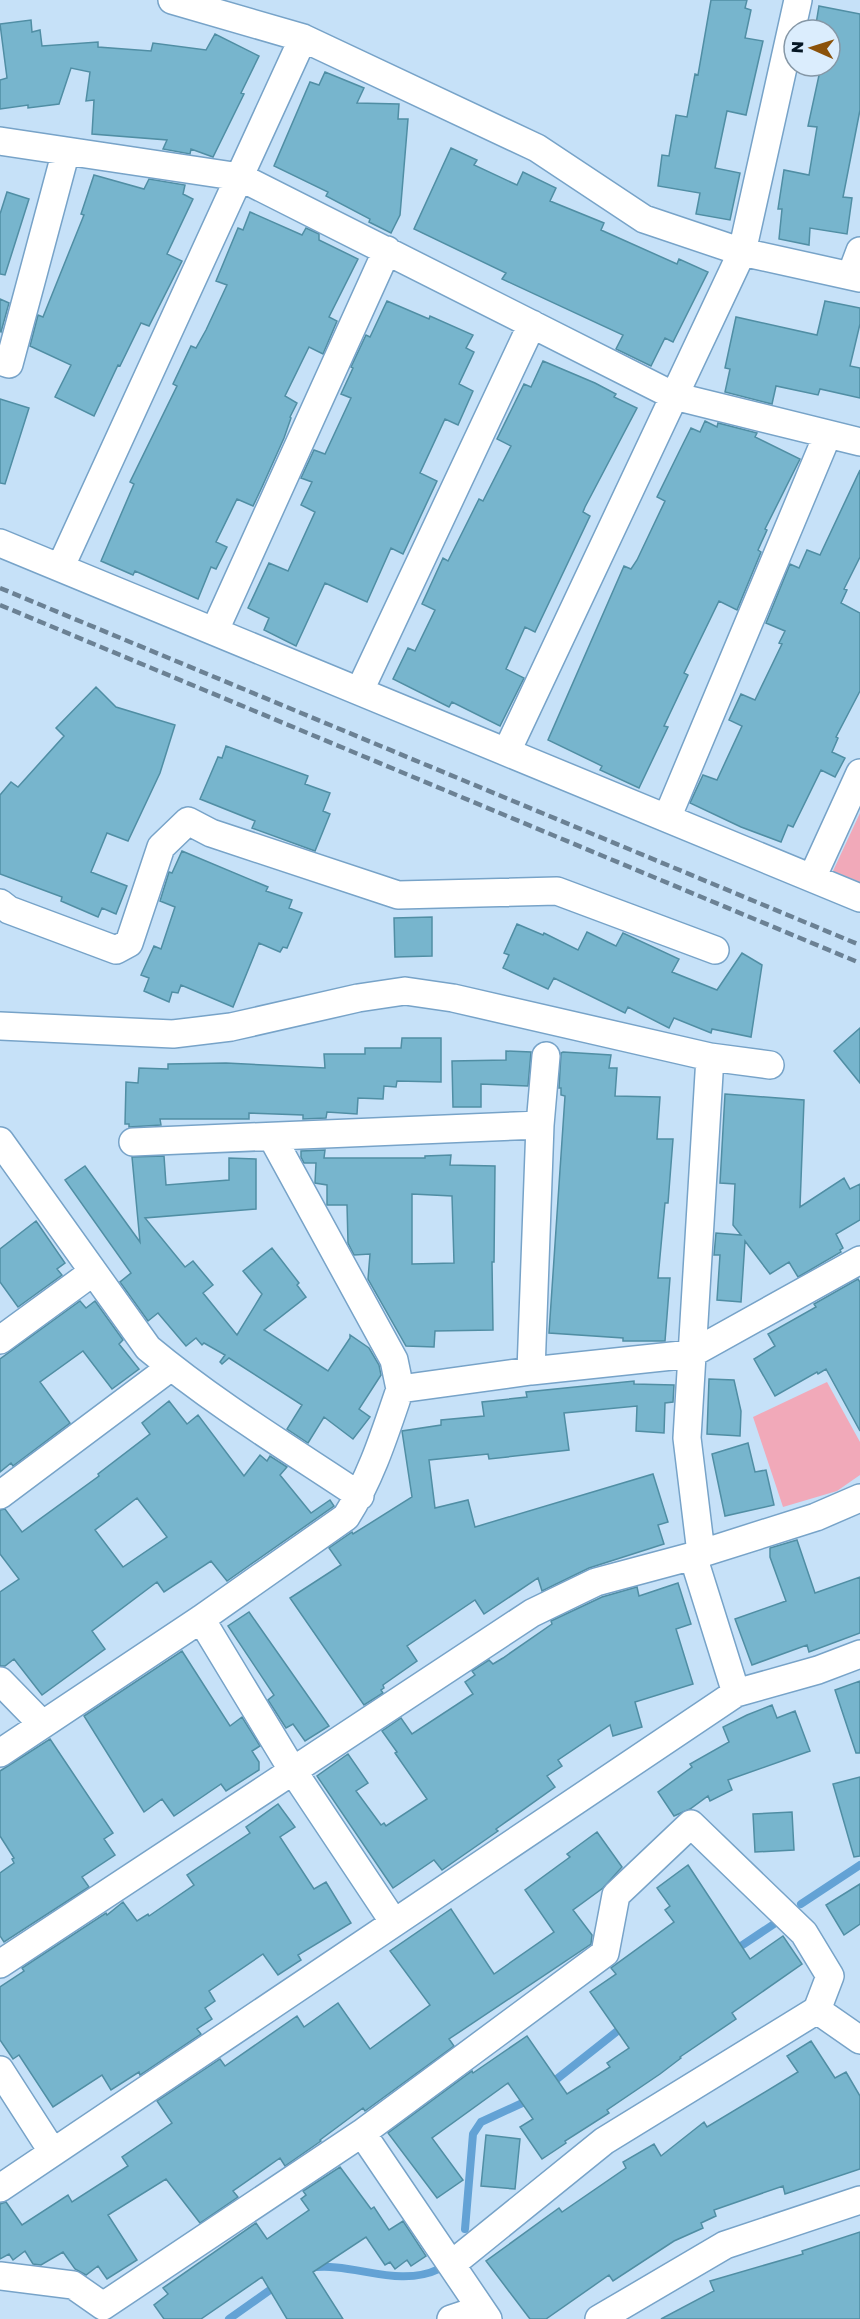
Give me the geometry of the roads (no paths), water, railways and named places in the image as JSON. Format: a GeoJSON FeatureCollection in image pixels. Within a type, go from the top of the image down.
{"type":"FeatureCollection","features":[{"type":"Feature","properties":{"kind":"street"},"geometry":{"type":"LineString","coordinates":[[172,0],[303,38],[537,148],[644,219],[742,252],[857,268]]}},
{"type":"Feature","properties":{"kind":"street"},"geometry":{"type":"LineString","coordinates":[[507,751],[742,252],[798,0]]}},
{"type":"Feature","properties":{"kind":"street"},"geometry":{"type":"LineString","coordinates":[[61,566],[303,38]]}},
{"type":"Feature","properties":{"kind":"street"},"geometry":{"type":"LineString","coordinates":[[0,141],[240,177],[674,396],[827,436],[860,442]]}},
{"type":"Feature","properties":{"kind":"street"},"geometry":{"type":"LineString","coordinates":[[0,362],[9,364],[66,151]]}},
{"type":"Feature","properties":{"kind":"street"},"geometry":{"type":"LineString","coordinates":[[215,630],[387,250]]}},
{"type":"Feature","properties":{"kind":"street"},"geometry":{"type":"LineString","coordinates":[[360,690],[532,324]]}},
{"type":"Feature","properties":{"kind":"street"},"geometry":{"type":"LineString","coordinates":[[667,818],[827,436]]}},
{"type":"Feature","properties":{"kind":"street"},"geometry":{"type":"LineString","coordinates":[[0,543],[61,566],[860,898]]}},
{"type":"Feature","properties":{"kind":"street"},"geometry":{"type":"LineString","coordinates":[[812,878],[860,773]]}},
{"type":"Feature","properties":{"kind":"street"},"geometry":{"type":"LineString","coordinates":[[0,903],[9,910],[116,950],[129,942],[161,847],[188,821],[211,833],[398,895],[557,891],[715,950]]}},
{"type":"Feature","properties":{"kind":"street"},"geometry":{"type":"LineString","coordinates":[[0,1026],[173,1034],[231,1027],[358,998],[405,991],[453,998],[710,1057],[770,1065]]}},
{"type":"Feature","properties":{"kind":"street"},"geometry":{"type":"LineString","coordinates":[[531,1371],[540,1125],[546,1056]]}},
{"type":"Feature","properties":{"kind":"street"},"geometry":{"type":"LineString","coordinates":[[710,1057],[687,1438],[697,1555],[736,1693]]}},
{"type":"Feature","properties":{"kind":"street"},"geometry":{"type":"LineString","coordinates":[[133,1142],[540,1125]]}},
{"type":"Feature","properties":{"kind":"street"},"geometry":{"type":"LineString","coordinates":[[0,1753],[201,1619],[346,1517],[360,1496],[400,1389],[394,1360],[272,1137]]}},
{"type":"Feature","properties":{"kind":"street"},"geometry":{"type":"LineString","coordinates":[[0,1141],[148,1348],[171,1367],[360,1496]]}},
{"type":"Feature","properties":{"kind":"street"},"geometry":{"type":"LineString","coordinates":[[400,1389],[531,1371],[691,1354],[860,1260]]}},
{"type":"Feature","properties":{"kind":"street"},"geometry":{"type":"LineString","coordinates":[[0,1340],[93,1272]]}},
{"type":"Feature","properties":{"kind":"street"},"geometry":{"type":"LineString","coordinates":[[0,1495],[171,1367]]}},
{"type":"Feature","properties":{"kind":"street"},"geometry":{"type":"LineString","coordinates":[[0,1964],[532,1613],[596,1582],[697,1555],[816,1517],[860,1498]]}},
{"type":"Feature","properties":{"kind":"street"},"geometry":{"type":"LineString","coordinates":[[201,1619],[293,1771],[393,1922]]}},
{"type":"Feature","properties":{"kind":"street"},"geometry":{"type":"LineString","coordinates":[[0,2188],[736,1693],[818,1670],[860,1654]]}},
{"type":"Feature","properties":{"kind":"street"},"geometry":{"type":"LineString","coordinates":[[0,1681],[42,1724]]}},
{"type":"Feature","properties":{"kind":"street"},"geometry":{"type":"LineString","coordinates":[[0,2276],[73,2285],[103,2306],[362,2133],[605,1953],[616,1896],[691,1824],[804,1933],[830,1976],[818,2010],[604,2141],[452,2265]]}},
{"type":"Feature","properties":{"kind":"street"},"geometry":{"type":"LineString","coordinates":[[818,2010],[860,2040]]}},
{"type":"Feature","properties":{"kind":"street"},"geometry":{"type":"LineString","coordinates":[[0,2070],[52,2151]]}},
{"type":"Feature","properties":{"kind":"street"},"geometry":{"type":"LineString","coordinates":[[362,2133],[484,2314],[451,2319]]}},
{"type":"Feature","properties":{"kind":"street"},"geometry":{"type":"LineString","coordinates":[[599,2319],[725,2245],[860,2200]]}},
{"type":"Feature","properties":{"kind":"waterway"},"geometry":{"type":"LineString","coordinates":[[801,1904],[860,1865]]}},
{"type":"Feature","properties":{"kind":"waterway"},"geometry":{"type":"LineString","coordinates":[[732,1952],[777,1922]]}},
{"type":"Feature","properties":{"kind":"waterway"},"geometry":{"type":"LineString","coordinates":[[548,2086],[625,2025]]}},
{"type":"Feature","properties":{"kind":"waterway"},"geometry":{"type":"LineString","coordinates":[[465,2229],[473,2134],[481,2122],[531,2099]]}},
{"type":"Feature","properties":{"kind":"waterway"},"geometry":{"type":"LineString","coordinates":[[309,2268],[342,2268],[391,2276],[423,2274],[439,2269]]}},
{"type":"Feature","properties":{"kind":"waterway"},"geometry":{"type":"LineString","coordinates":[[229,2319],[277,2285]]}},
{"type":"Feature","properties":{"kind":"railway"},"geometry":{"type":"LineString","coordinates":[[0,588],[860,945]]}},
{"type":"Feature","properties":{"kind":"railway"},"geometry":{"type":"LineString","coordinates":[[0,605],[860,963]]}}]}
